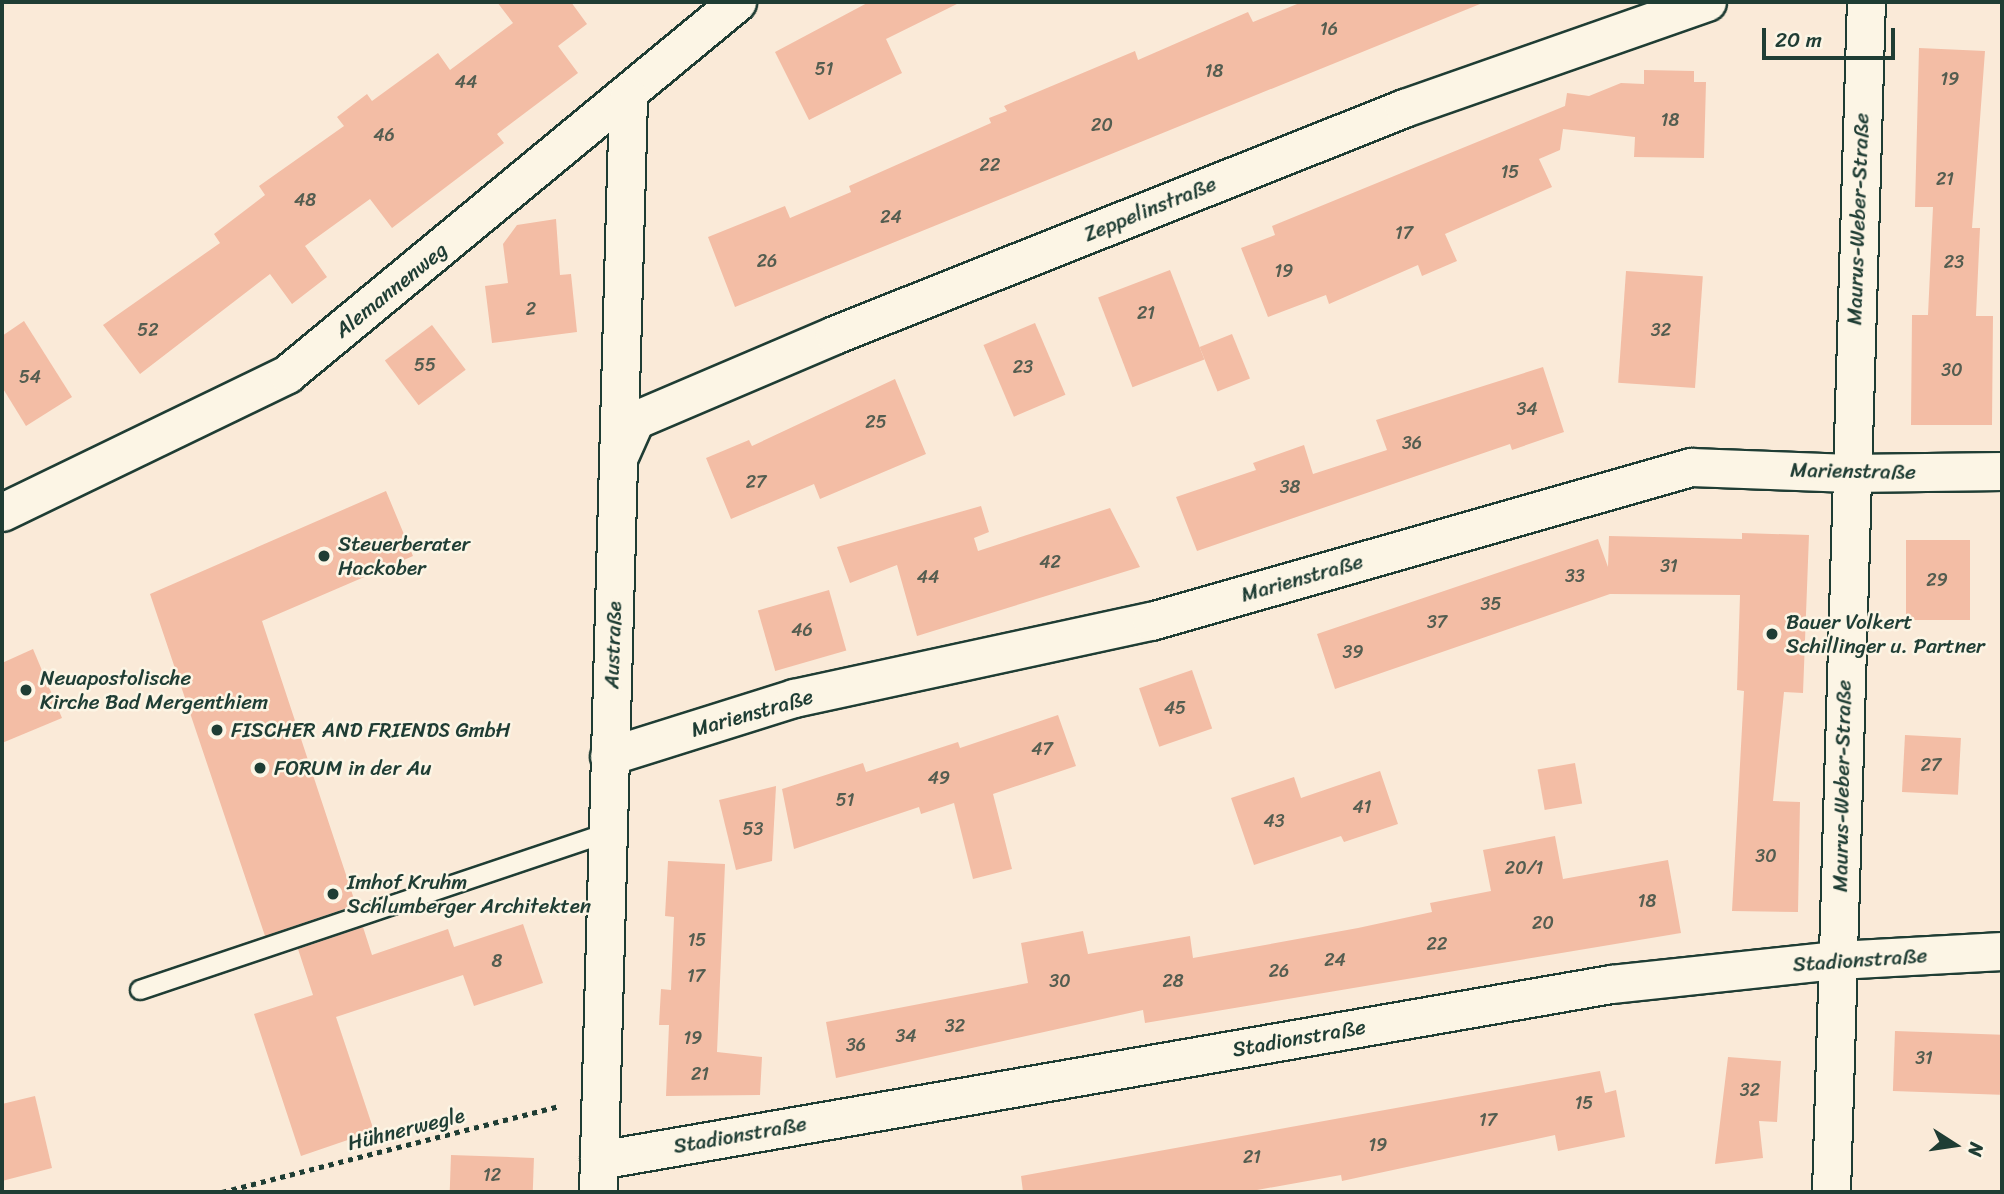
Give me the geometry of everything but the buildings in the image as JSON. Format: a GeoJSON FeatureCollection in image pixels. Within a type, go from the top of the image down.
{"type":"FeatureCollection","features":[{"type":"Feature","properties":{"kind":"street","name":"Alemannenweg"},"geometry":{"type":"LineString","coordinates":[[2,512],[287,374],[628,97],[737,2]]}},
{"type":"Feature","properties":{"kind":"street","name":"Zeppelinstraße"},"geometry":{"type":"LineString","coordinates":[[620,454],[635,420],[834,335],[1404,108],[1707,2]]}},
{"type":"Feature","properties":{"kind":"street","name":"Maurus-Weber-Straße"},"geometry":{"type":"LineString","coordinates":[[1831,1192],[1850,473],[1866,2]]}},
{"type":"Feature","properties":{"kind":"street","name":"Austraße"},"geometry":{"type":"LineString","coordinates":[[598,1176],[597,1096],[620,454],[628,97]]}},
{"type":"Feature","properties":{"kind":"street","name":"Marienstraße"},"geometry":{"type":"LineString","coordinates":[[609,756],[794,698],[1151,621],[1691,467],[1850,473],[2002,471]]}},
{"type":"Feature","properties":{"kind":"street","name":"Stadionstraße"},"geometry":{"type":"LineString","coordinates":[[598,1176],[1611,984],[1838,960],[2002,951]]}},
{"type":"Feature","properties":{"kind":"lane"},"geometry":{"type":"LineString","coordinates":[[140,990],[606,833]]}},
{"type":"Feature","properties":{"kind":"path","name":"Hühnerwegle"},"geometry":{"type":"LineString","coordinates":[[222,1192],[597,1096]]}},
{"type":"Feature","properties":{"kind":"place","name":"Steuerberater Hackober"},"geometry":{"type":"Point","coordinates":[324,556]}},
{"type":"Feature","properties":{"kind":"place","name":"Bauer Volkert Schillinger u. Partner"},"geometry":{"type":"Point","coordinates":[1772,634]}},
{"type":"Feature","properties":{"kind":"place","name":"Neuapostolische Kirche Bad Mergenthiem"},"geometry":{"type":"Point","coordinates":[26,690]}},
{"type":"Feature","properties":{"kind":"place","name":"FISCHER AND FRIENDS GmbH"},"geometry":{"type":"Point","coordinates":[217,730]}},
{"type":"Feature","properties":{"kind":"place","name":"FORUM in der Au"},"geometry":{"type":"Point","coordinates":[260,768]}},
{"type":"Feature","properties":{"kind":"place","name":"Imhof Kruhm Schlumberger Architekten"},"geometry":{"type":"Point","coordinates":[333,894]}}]}
